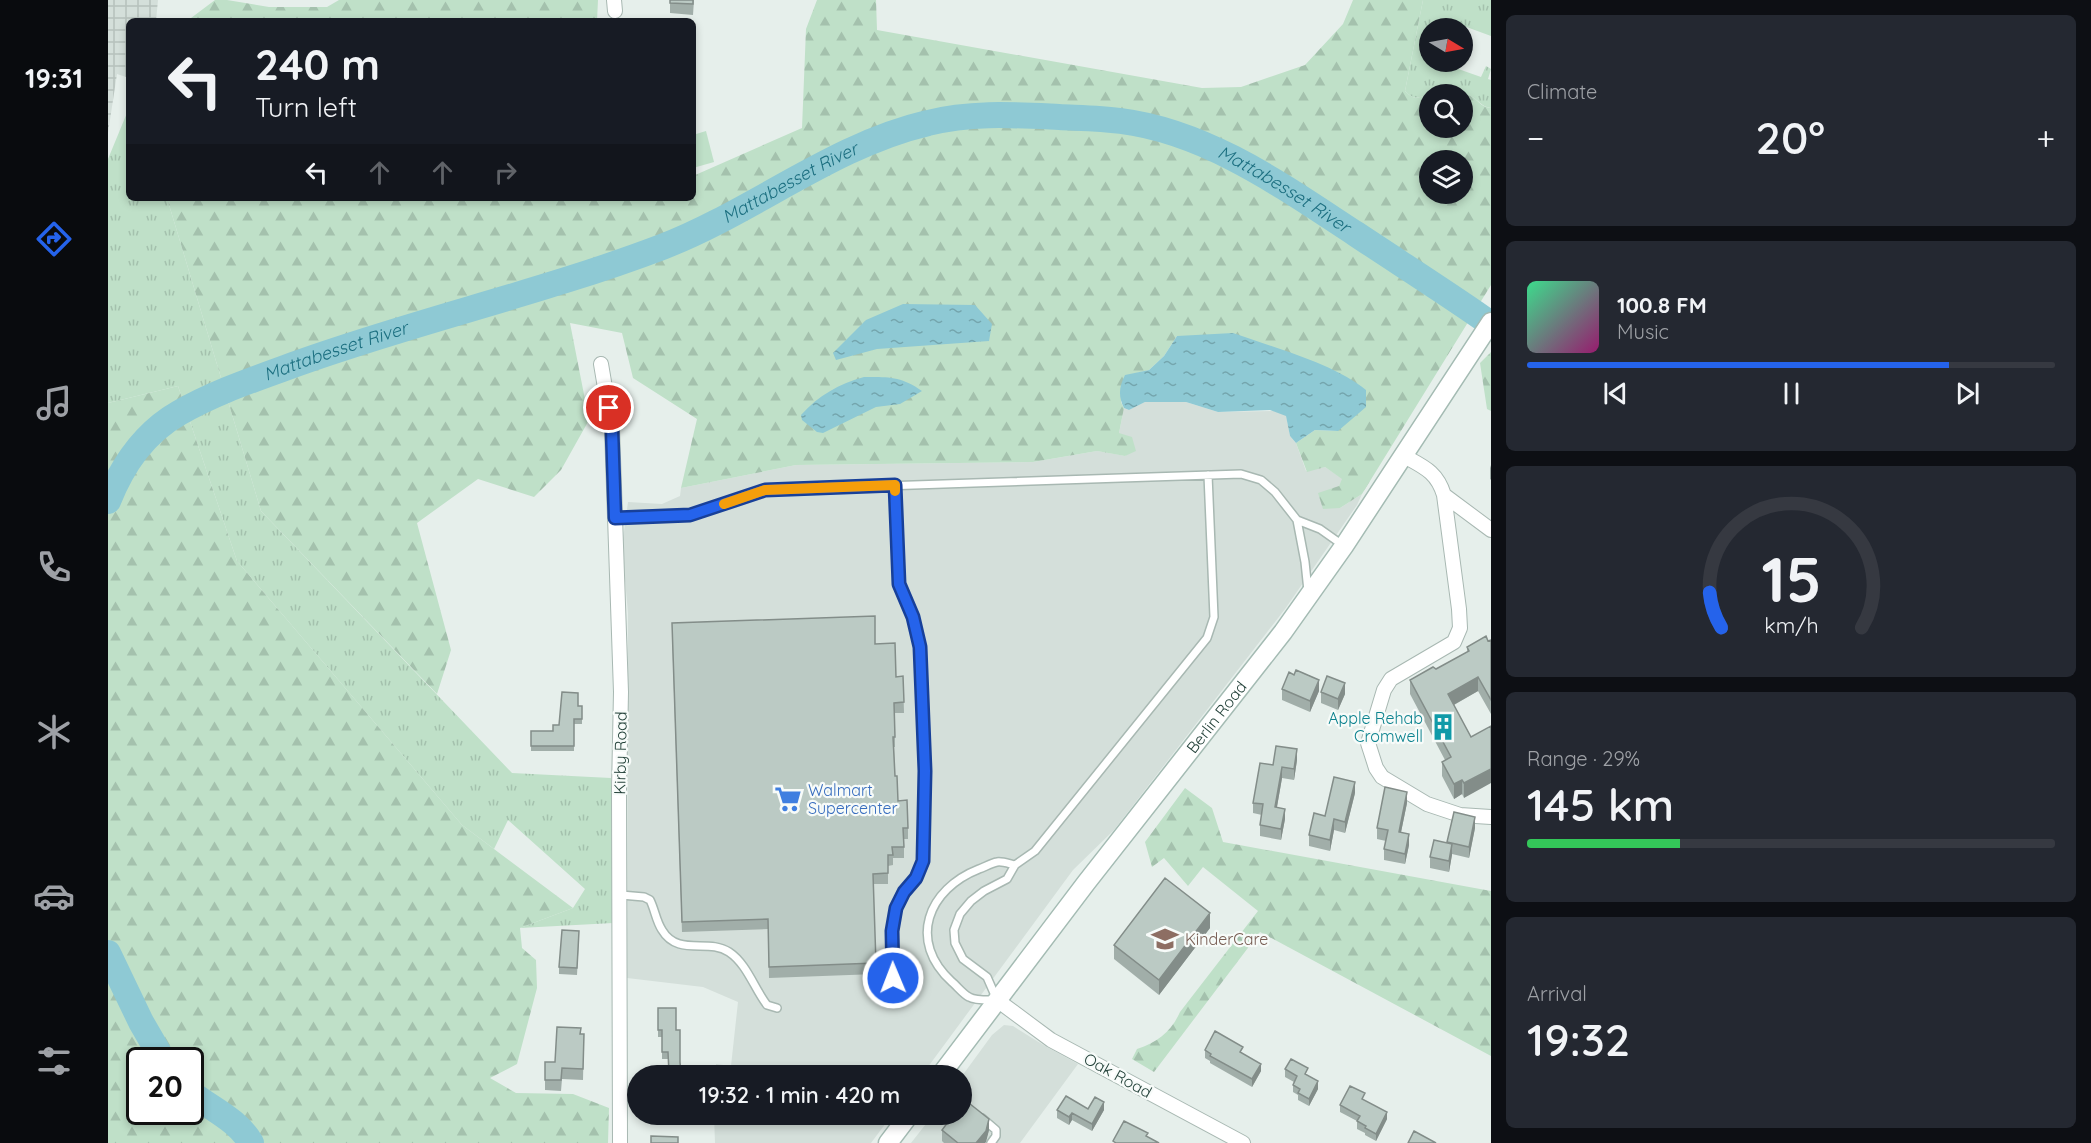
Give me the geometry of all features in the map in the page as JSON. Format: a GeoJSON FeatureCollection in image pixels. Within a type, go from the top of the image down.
{"type":"FeatureCollection","features":[{"type":"Feature","properties":{"kind":"main road","name":"Berlin Road"},"geometry":{"type":"LineString","coordinates":[[952,1065],[997,1000],[1086,883],[1261,662],[1344,546],[1491,322]]}},
{"type":"Feature","properties":{"kind":"main road"},"geometry":{"type":"LineString","coordinates":[[888,1143],[902,1125]]}},
{"type":"Feature","properties":{"kind":"street","name":"Kirby Road"},"geometry":{"type":"LineString","coordinates":[[601,364],[612,429],[621,692],[620,1143]]}},
{"type":"Feature","properties":{"kind":"street"},"geometry":{"type":"LineString","coordinates":[[1404,456],[1430,471],[1440,482],[1444,495],[1460,628],[1454,642],[1390,679],[1384,690],[1368,743],[1376,768],[1382,777],[1427,804],[1460,815],[1491,818]]}},
{"type":"Feature","properties":{"kind":"street"},"geometry":{"type":"LineString","coordinates":[[1444,495],[1491,530]]}},
{"type":"Feature","properties":{"kind":"street","name":"Oak Road"},"geometry":{"type":"LineString","coordinates":[[997,1000],[1051,1040],[1243,1143]]}},
{"type":"Feature","properties":{"kind":"lane"},"geometry":{"type":"LineString","coordinates":[[615,518],[690,515],[765,490],[1241,474],[1261,480],[1275,492],[1297,520],[1305,562],[1308,597]]}},
{"type":"Feature","properties":{"kind":"lane"},"geometry":{"type":"LineString","coordinates":[[1015,865],[997,862],[966,874],[948,887],[935,903],[930,917],[927,934],[928,947],[935,962],[946,976],[969,997],[997,1000],[987,977],[963,959],[955,943],[954,930],[960,914],[984,891],[1007,879],[1015,865],[1035,851],[1054,830],[1207,638],[1214,617],[1208,475]]}},
{"type":"Feature","properties":{"kind":"lane"},"geometry":{"type":"LineString","coordinates":[[895,485],[899,584],[913,617],[920,647],[925,771],[923,861],[916,878],[904,892],[896,908],[892,931],[895,998]]}},
{"type":"Feature","properties":{"kind":"lane"},"geometry":{"type":"LineString","coordinates":[[1297,520],[1320,529],[1344,546]]}},
{"type":"Feature","properties":{"kind":"lane"},"geometry":{"type":"LineString","coordinates":[[621,895],[644,897],[650,900],[662,930],[674,942],[691,947],[717,947],[732,954],[741,963],[767,1005],[777,1008]]}},
{"type":"Feature","properties":{"kind":"lane"},"geometry":{"type":"LineString","coordinates":[[972,1110],[996,1130],[996,1136],[991,1143]]}},
{"type":"Feature","properties":{"kind":"shaded area"},"geometry":{"type":"Polygon","coordinates":[[[108,0],[158,0],[156,18],[126,18],[126,77],[117,74],[108,133],[108,0]]]}},
{"type":"Feature","properties":{"kind":"shaded area"},"geometry":{"type":"Polygon","coordinates":[[[1145,402],[1186,402],[1218,412],[1274,411],[1286,415],[1290,436],[1296,443],[1306,471],[1325,467],[1343,479],[1339,486],[1340,508],[1362,494],[1357,505],[1285,609],[1114,830],[1073,870],[929,1065],[731,1065],[738,1002],[703,987],[627,978],[628,613],[622,546],[628,502],[662,504],[680,496],[681,488],[796,465],[1033,462],[1097,451],[1126,456],[1119,433],[1124,408],[1129,410],[1145,402]]]}},
{"type":"Feature","properties":{"kind":"shaded area"},"geometry":{"type":"Polygon","coordinates":[[[1004,1025],[1013,1026],[1078,1064],[1020,1143],[911,1143],[925,1125],[972,1125],[972,1065],[970,1065],[992,1035],[1004,1025]]]}},
{"type":"Feature","properties":{"kind":"shaded area"},"geometry":{"type":"Polygon","coordinates":[[[714,1125],[884,1125],[871,1143],[715,1143],[714,1125]]]}},
{"type":"Feature","properties":{"kind":"green space"},"geometry":{"type":"Polygon","coordinates":[[[215,0],[269,7],[327,7],[339,0],[598,0],[597,18],[191,18],[215,0]]]}},
{"type":"Feature","properties":{"kind":"green space"},"geometry":{"type":"Polygon","coordinates":[[[817,0],[876,0],[877,30],[1202,88],[1241,87],[1305,65],[1343,24],[1353,0],[1423,0],[1405,91],[1414,97],[1419,97],[1419,138],[1473,138],[1473,98],[1483,106],[1491,108],[1491,285],[1362,494],[1340,508],[1323,509],[1318,493],[1339,486],[1342,479],[1325,467],[1307,472],[1296,443],[1315,430],[1338,431],[1177,336],[1164,356],[1149,370],[1125,376],[1121,402],[1124,408],[1119,433],[1132,437],[1136,451],[1125,456],[1097,451],[1033,462],[796,465],[681,488],[697,419],[633,378],[622,333],[570,323],[589,420],[561,470],[534,497],[478,479],[417,523],[451,650],[437,694],[261,511],[168,201],[696,201],[696,175],[802,128],[806,29],[817,0]]]}},
{"type":"Feature","properties":{"kind":"green space"},"geometry":{"type":"Polygon","coordinates":[[[1423,0],[1491,0],[1491,36],[1473,29],[1473,18],[1419,18],[1423,0]]]}},
{"type":"Feature","properties":{"kind":"green space"},"geometry":{"type":"Polygon","coordinates":[[[1419,20],[1419,72],[1467,72],[1481,77],[1486,66],[1491,69],[1488,79],[1491,80],[1491,108],[1473,97],[1473,84],[1419,84],[1419,98],[1417,98],[1405,91],[1419,20]]]}},
{"type":"Feature","properties":{"kind":"green space"},"geometry":{"type":"Polygon","coordinates":[[[126,115],[126,201],[168,201],[261,511],[512,773],[611,778],[613,923],[520,928],[573,908],[585,889],[508,820],[494,849],[462,825],[237,561],[178,386],[108,403],[108,159],[126,115]]]}},
{"type":"Feature","properties":{"kind":"green space"},"geometry":{"type":"Polygon","coordinates":[[[706,131],[714,162],[696,167],[696,134],[706,131]]]}},
{"type":"Feature","properties":{"kind":"green space"},"geometry":{"type":"Polygon","coordinates":[[[1491,352],[1491,411],[1487,409],[1480,363],[1491,352]]]}},
{"type":"Feature","properties":{"kind":"green space"},"geometry":{"type":"Polygon","coordinates":[[[178,386],[237,561],[462,825],[573,908],[520,928],[522,948],[536,960],[537,988],[517,1064],[490,1078],[516,1093],[573,1094],[609,1108],[608,1143],[108,1143],[108,403],[178,386]]]}},
{"type":"Feature","properties":{"kind":"green space"},"geometry":{"type":"Polygon","coordinates":[[[1185,788],[1212,808],[1223,842],[1491,891],[1491,1056],[1260,932],[1154,1072],[1132,1059],[1137,1049],[1151,1043],[1168,1031],[1180,1012],[1258,911],[1203,867],[1188,886],[1164,858],[1152,867],[1145,842],[1185,788]]]}},
{"type":"Feature","properties":{"kind":"water"},"geometry":{"type":"Polygon","coordinates":[[[903,304],[975,305],[992,324],[989,341],[877,349],[836,360],[833,353],[866,320],[903,304]]]}},
{"type":"Feature","properties":{"kind":"water"},"geometry":{"type":"Polygon","coordinates":[[[1233,333],[1338,372],[1366,390],[1366,407],[1338,431],[1315,430],[1296,443],[1290,436],[1286,416],[1270,410],[1218,412],[1186,402],[1145,402],[1129,410],[1124,408],[1120,392],[1125,375],[1149,370],[1164,356],[1177,336],[1233,333]]]}},
{"type":"Feature","properties":{"kind":"water"},"geometry":{"type":"Polygon","coordinates":[[[864,377],[894,378],[907,382],[922,391],[900,404],[876,407],[823,433],[817,432],[802,420],[801,415],[822,396],[846,383],[864,377]]]}},
{"type":"Feature","properties":{"kind":"building"},"geometry":{"type":"Polygon","coordinates":[[[670,0],[693,0],[693,4],[670,3],[670,0]]]}},
{"type":"Feature","properties":{"kind":"building","name":"Walmart Supercenter"},"geometry":{"type":"Polygon","coordinates":[[[875,616],[875,644],[895,643],[896,677],[903,676],[904,702],[894,703],[895,737],[893,737],[898,801],[907,800],[908,828],[903,828],[904,847],[892,847],[893,855],[888,855],[888,873],[873,874],[876,963],[769,967],[768,919],[682,922],[672,623],[875,616]]]}},
{"type":"Feature","properties":{"kind":"building","name":"Apple Rehab Cromwell"},"geometry":{"type":"Polygon","coordinates":[[[1486,636],[1488,641],[1491,640],[1491,700],[1478,677],[1448,694],[1471,737],[1491,726],[1491,769],[1464,783],[1462,780],[1454,784],[1442,762],[1451,757],[1410,680],[1469,651],[1467,647],[1486,636]]]}},
{"type":"Feature","properties":{"kind":"building"},"geometry":{"type":"Polygon","coordinates":[[[1296,670],[1319,680],[1310,701],[1282,689],[1289,672],[1294,675],[1296,670]]]}},
{"type":"Feature","properties":{"kind":"building"},"geometry":{"type":"Polygon","coordinates":[[[1327,676],[1345,683],[1338,699],[1321,692],[1327,676]]]}},
{"type":"Feature","properties":{"kind":"building"},"geometry":{"type":"Polygon","coordinates":[[[562,692],[578,693],[578,706],[582,706],[582,719],[574,719],[574,746],[531,746],[531,731],[553,731],[553,725],[559,725],[562,692]]]}},
{"type":"Feature","properties":{"kind":"building"},"geometry":{"type":"Polygon","coordinates":[[[1276,746],[1297,749],[1294,769],[1282,767],[1275,807],[1285,809],[1281,829],[1260,825],[1263,804],[1253,803],[1260,763],[1273,765],[1276,746]]]}},
{"type":"Feature","properties":{"kind":"building"},"geometry":{"type":"Polygon","coordinates":[[[1334,777],[1355,782],[1345,822],[1334,819],[1330,840],[1309,835],[1314,813],[1325,816],[1334,777]]]}},
{"type":"Feature","properties":{"kind":"building"},"geometry":{"type":"Polygon","coordinates":[[[1385,787],[1407,792],[1399,832],[1409,834],[1405,854],[1384,849],[1388,830],[1377,828],[1385,787]]]}},
{"type":"Feature","properties":{"kind":"building"},"geometry":{"type":"Polygon","coordinates":[[[1454,812],[1475,817],[1469,847],[1447,842],[1454,812]]]}},
{"type":"Feature","properties":{"kind":"building"},"geometry":{"type":"Polygon","coordinates":[[[1434,840],[1452,844],[1449,861],[1430,857],[1434,840]]]}},
{"type":"Feature","properties":{"kind":"building","name":"KinderCare"},"geometry":{"type":"Polygon","coordinates":[[[1165,878],[1210,913],[1159,980],[1114,945],[1165,878]]]}},
{"type":"Feature","properties":{"kind":"building"},"geometry":{"type":"Polygon","coordinates":[[[562,930],[579,931],[577,968],[559,967],[562,930]]]}},
{"type":"Feature","properties":{"kind":"building"},"geometry":{"type":"Polygon","coordinates":[[[658,1008],[676,1008],[676,1030],[680,1030],[680,1065],[669,1065],[668,1052],[662,1052],[662,1030],[658,1030],[658,1008]]]}},
{"type":"Feature","properties":{"kind":"building"},"geometry":{"type":"Polygon","coordinates":[[[557,1027],[581,1028],[580,1034],[584,1034],[583,1069],[562,1068],[561,1080],[545,1080],[545,1062],[555,1062],[557,1027]]]}},
{"type":"Feature","properties":{"kind":"building"},"geometry":{"type":"Polygon","coordinates":[[[1215,1031],[1243,1047],[1240,1052],[1261,1064],[1252,1079],[1210,1056],[1211,1054],[1205,1050],[1215,1031]]]}},
{"type":"Feature","properties":{"kind":"building"},"geometry":{"type":"Polygon","coordinates":[[[1291,1059],[1308,1068],[1305,1074],[1318,1081],[1309,1099],[1298,1093],[1300,1089],[1293,1085],[1297,1076],[1285,1069],[1291,1059]]]}},
{"type":"Feature","properties":{"kind":"building"},"geometry":{"type":"Polygon","coordinates":[[[1350,1086],[1365,1093],[1362,1099],[1387,1112],[1376,1134],[1357,1121],[1360,1116],[1340,1105],[1350,1086]]]}},
{"type":"Feature","properties":{"kind":"building"},"geometry":{"type":"Polygon","coordinates":[[[1066,1096],[1088,1109],[1095,1097],[1104,1102],[1092,1124],[1072,1113],[1069,1117],[1057,1110],[1066,1096]]]}},
{"type":"Feature","properties":{"kind":"building"},"geometry":{"type":"Polygon","coordinates":[[[972,1106],[989,1119],[986,1131],[976,1143],[958,1143],[942,1130],[946,1125],[972,1125],[972,1106]]]}},
{"type":"Feature","properties":{"kind":"building"},"geometry":{"type":"Polygon","coordinates":[[[1124,1121],[1148,1133],[1146,1136],[1159,1143],[1116,1143],[1113,1141],[1124,1121]]]}},
{"type":"Feature","properties":{"kind":"building"},"geometry":{"type":"Polygon","coordinates":[[[1414,1131],[1436,1143],[1408,1143],[1414,1131]]]}},
{"type":"Feature","properties":{"kind":"building"},"geometry":{"type":"Polygon","coordinates":[[[651,1136],[678,1137],[678,1143],[651,1143],[651,1136]]]}},
{"type":"Feature","properties":{"kind":"waterway","name":"Mattabesset River"},"geometry":{"type":"LineString","coordinates":[[108,501],[120,474],[145,440],[179,413],[207,399],[339,349],[570,279],[662,247],[696,233],[859,147],[893,133],[960,117],[1010,115],[1121,121],[1153,127],[1215,149],[1273,180],[1491,324]]}},
{"type":"Feature","properties":{"kind":"waterway","name":"Mattabesset River"},"geometry":{"type":"LineString","coordinates":[[108,953],[155,1047]]}},
{"type":"Feature","properties":{"kind":"waterway","name":"Mattabesset River"},"geometry":{"type":"LineString","coordinates":[[204,1102],[239,1127],[251,1143]]}},
{"type":"Feature","properties":{"kind":"slow traffic"},"geometry":{"type":"LineString","coordinates":[[724,504],[765,490],[895,485],[895,491]]}},
{"type":"Feature","properties":{"kind":"place","name":"Apple Rehab Cromwell"},"geometry":{"type":"Point","coordinates":[1443,727]}},
{"type":"Feature","properties":{"kind":"place","name":"Walmart Supercenter"},"geometry":{"type":"Point","coordinates":[788,799]}},
{"type":"Feature","properties":{"kind":"place","name":"KinderCare"},"geometry":{"type":"Point","coordinates":[1165,939]}},
{"type":"Feature","properties":{"kind":"route"},"geometry":{"type":"LineString","coordinates":[[609,408],[612,429],[615,518],[690,515],[765,490],[895,485],[899,584],[913,617],[920,647],[925,771],[923,861],[916,878],[904,892],[896,908],[892,931],[893,978]]}}]}
